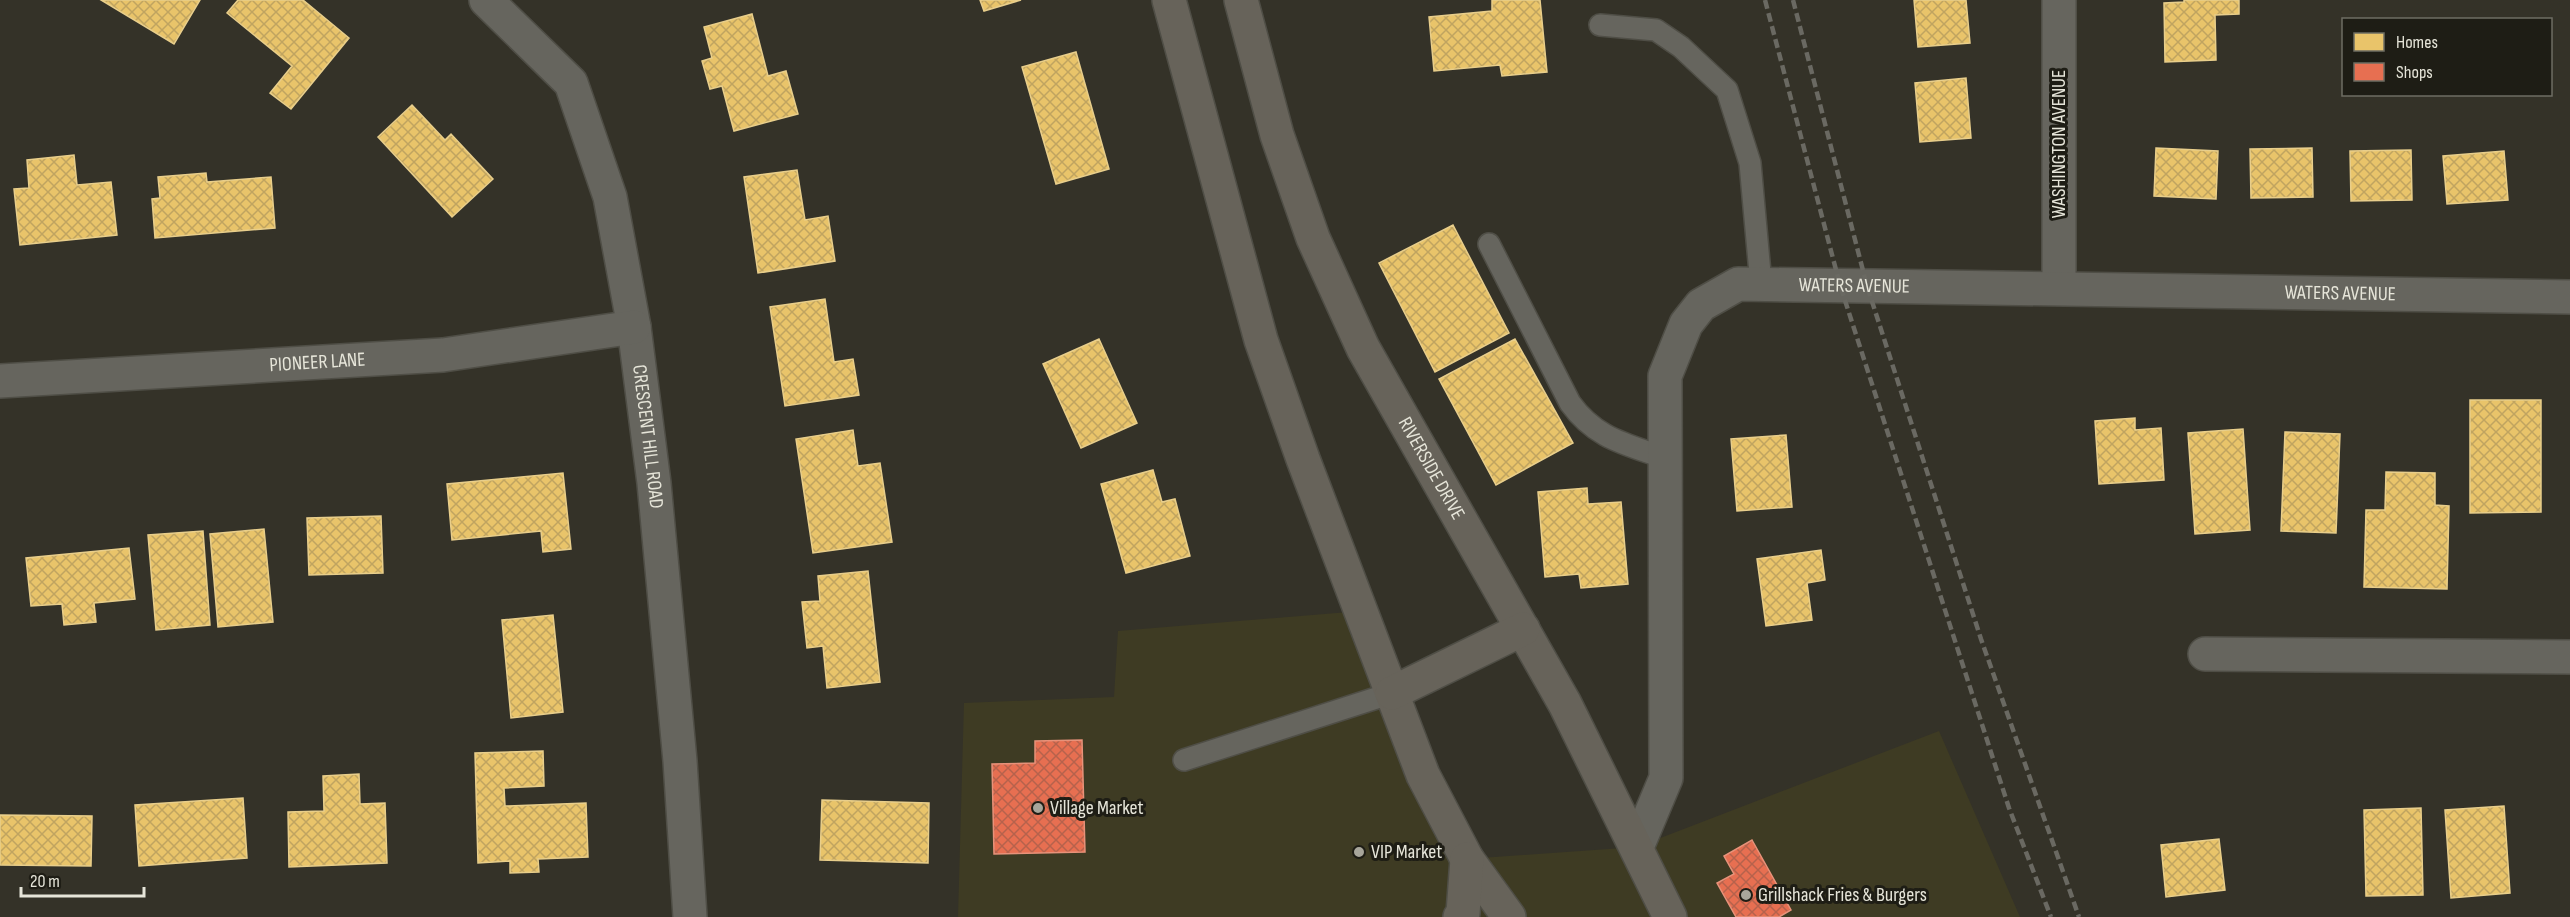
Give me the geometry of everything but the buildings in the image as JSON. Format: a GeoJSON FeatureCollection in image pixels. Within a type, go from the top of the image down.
{"type":"FeatureCollection","features":[{"type":"Feature","properties":{"kind":"street","name":"CRESCENT HILL ROAD"},"geometry":{"type":"LineString","coordinates":[[486,0],[571,82],[610,197],[634,327],[658,518],[680,761],[690,917]]}},
{"type":"Feature","properties":{"kind":"street"},"geometry":{"type":"LineString","coordinates":[[1169,0],[1261,340],[1423,776],[1467,860],[1509,917]]}},
{"type":"Feature","properties":{"kind":"street","name":"RIVERSIDE DRIVE"},"geometry":{"type":"LineString","coordinates":[[1241,0],[1277,135],[1312,238],[1363,348],[1565,704],[1670,917]]}},
{"type":"Feature","properties":{"kind":"street","name":"WASHINGTON AVENUE"},"geometry":{"type":"LineString","coordinates":[[2059,0],[2059,288]]}},
{"type":"Feature","properties":{"kind":"street","name":"WATERS AVENUE"},"geometry":{"type":"LineString","coordinates":[[1637,847],[1666,778],[1665,376],[1686,324],[1701,305],[1738,284],[2570,297]]}},
{"type":"Feature","properties":{"kind":"street","name":"PIONEER LANE"},"geometry":{"type":"LineString","coordinates":[[0,381],[443,355],[634,327]]}},
{"type":"Feature","properties":{"kind":"street"},"geometry":{"type":"LineString","coordinates":[[1392,693],[1523,629]]}},
{"type":"Feature","properties":{"kind":"street"},"geometry":{"type":"LineString","coordinates":[[2205,654],[2570,657]]}},
{"type":"Feature","properties":{"kind":"street"},"geometry":{"type":"LineString","coordinates":[[1460,917],[1463,913],[1467,860]]}},
{"type":"Feature","properties":{"kind":"lane"},"geometry":{"type":"LineString","coordinates":[[1600,25],[1656,30],[1682,47],[1727,90],[1750,163],[1761,284]]}},
{"type":"Feature","properties":{"kind":"lane"},"geometry":{"type":"LineString","coordinates":[[1489,244],[1570,403],[1583,421],[1598,432],[1622,443],[1665,458]]}},
{"type":"Feature","properties":{"kind":"lane"},"geometry":{"type":"LineString","coordinates":[[1184,760],[1392,693]]}},
{"type":"Feature","properties":{"kind":"shaded area"},"geometry":{"type":"Polygon","coordinates":[[[1361,611],[1467,859],[1637,847],[1939,731],[2020,917],[958,917],[964,703],[1114,697],[1118,631],[1361,611]]]}},
{"type":"Feature","properties":{"kind":"railway"},"geometry":{"type":"LineString","coordinates":[[1765,0],[1840,285],[2009,808],[2051,917]]}},
{"type":"Feature","properties":{"kind":"railway"},"geometry":{"type":"LineString","coordinates":[[1793,0],[1867,286],[1981,639],[2079,917]]}},
{"type":"Feature","properties":{"kind":"place","name":"Village Market"},"geometry":{"type":"Point","coordinates":[1038,808]}},
{"type":"Feature","properties":{"kind":"place","name":"VIP Market"},"geometry":{"type":"Point","coordinates":[1359,852]}},
{"type":"Feature","properties":{"kind":"place","name":"Grillshack Fries & Burgers"},"geometry":{"type":"Point","coordinates":[1746,895]}}]}
